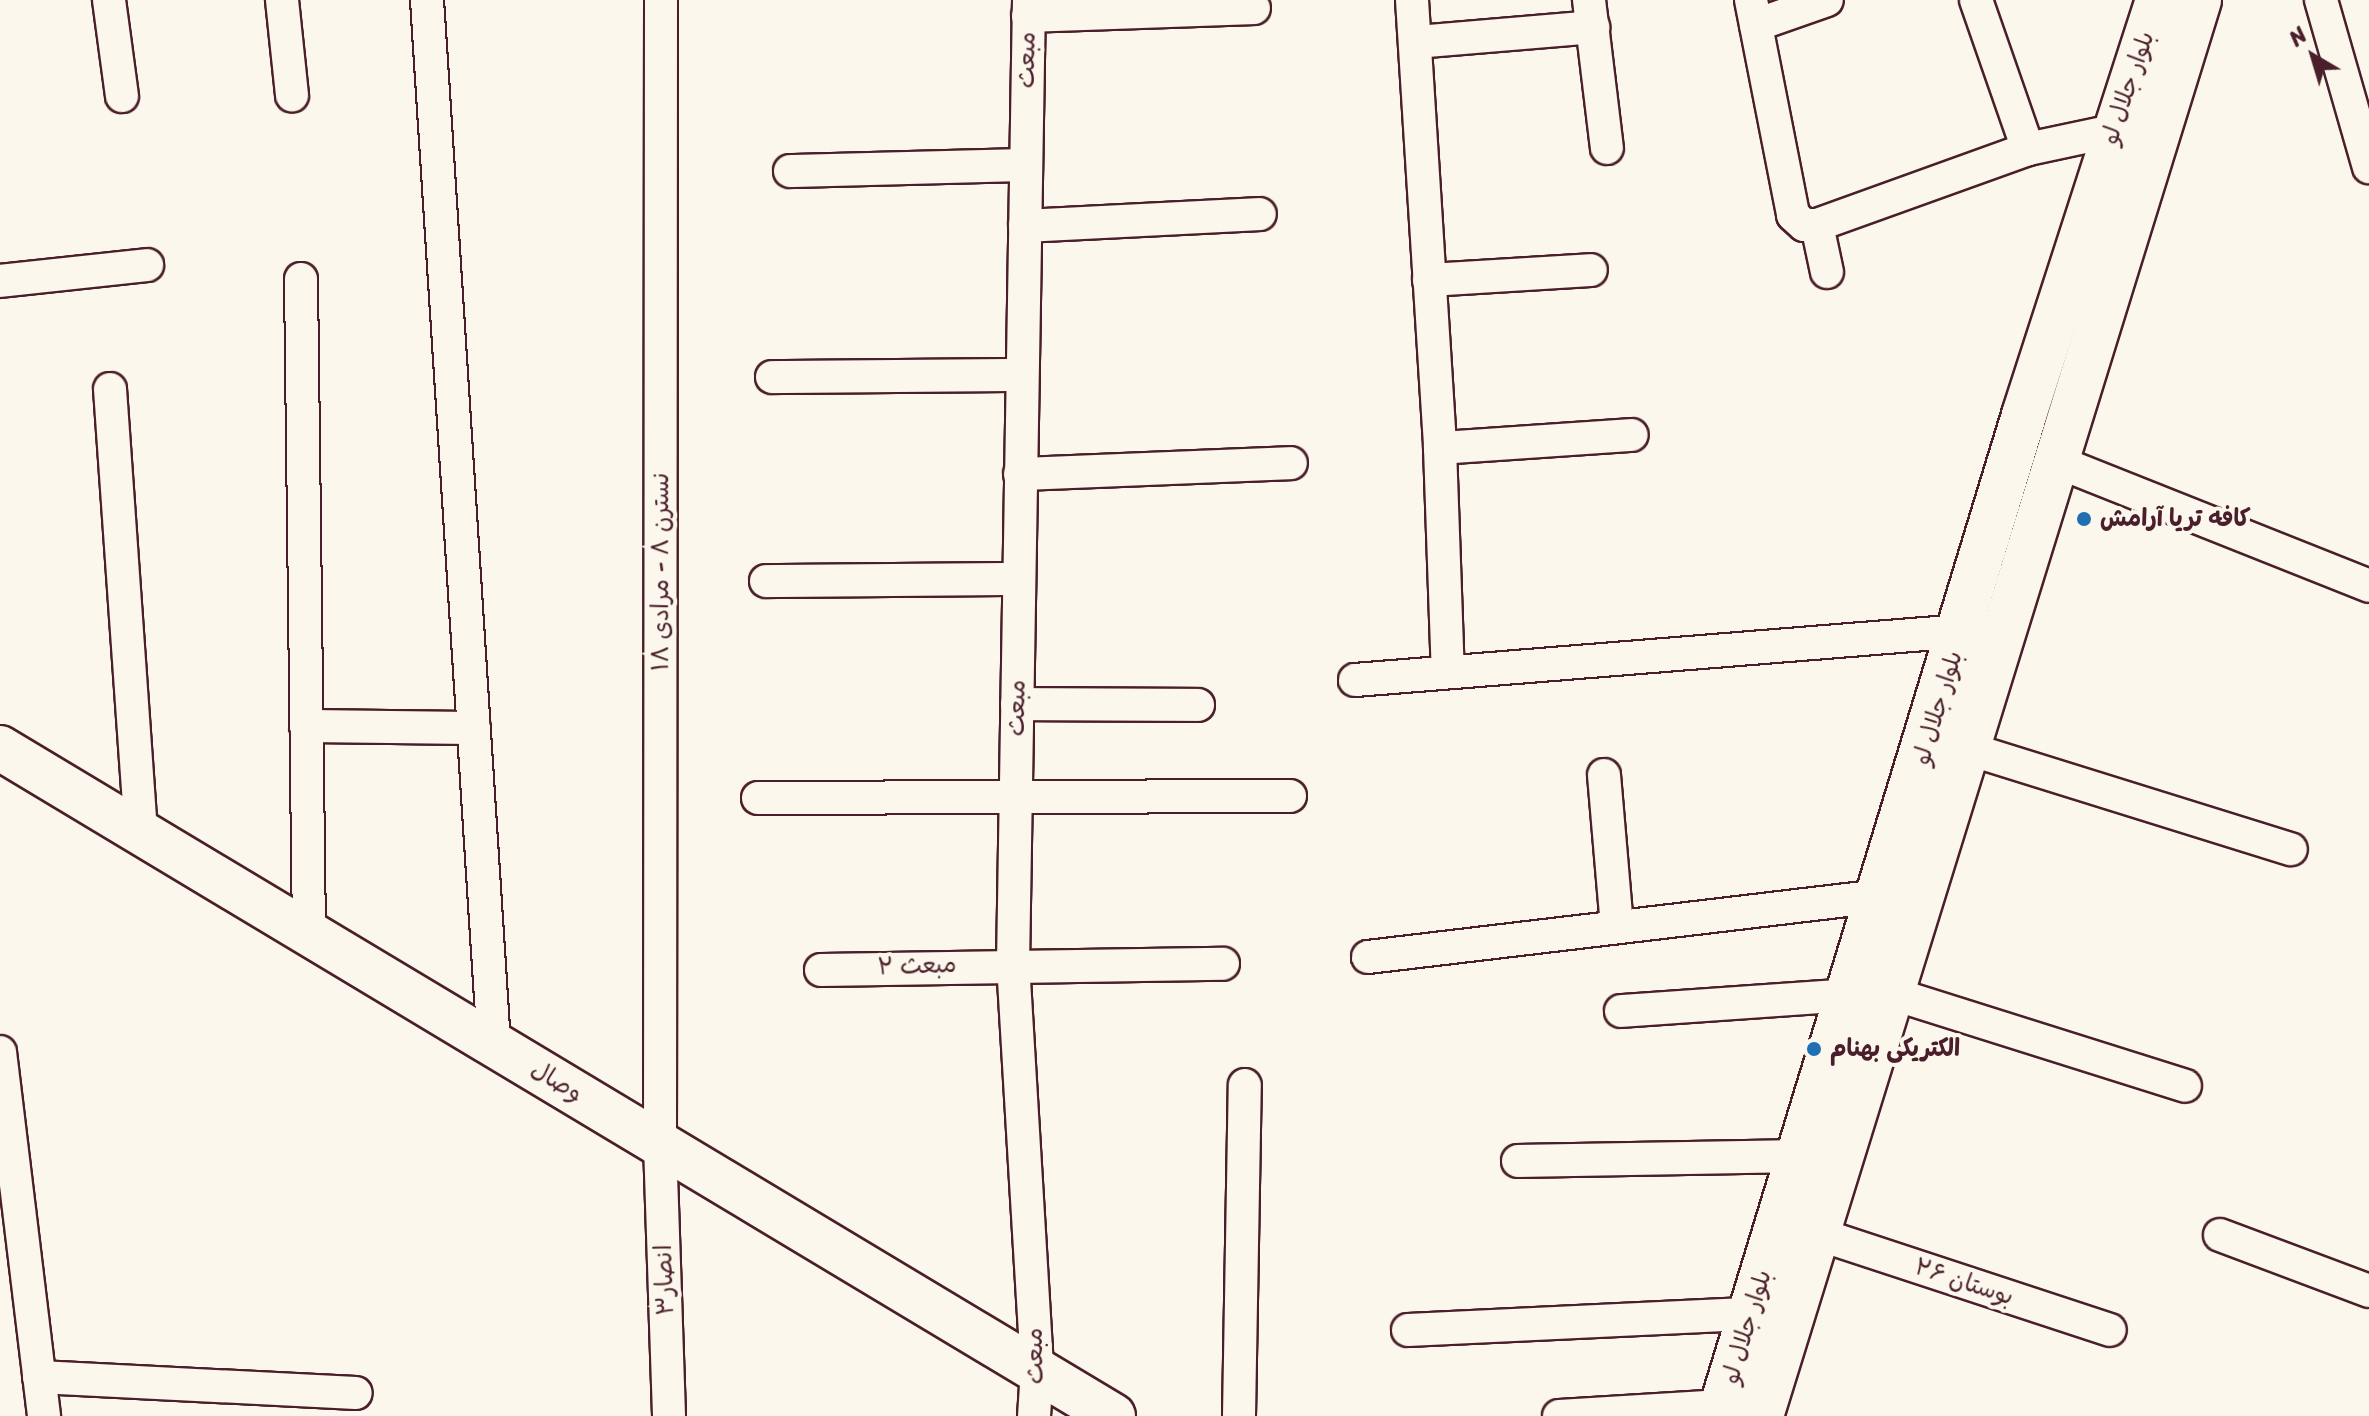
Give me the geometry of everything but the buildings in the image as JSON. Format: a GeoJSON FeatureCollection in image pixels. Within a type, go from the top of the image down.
{"type":"FeatureCollection","features":[{"type":"Feature","properties":{"kind":"main road","name":"بلوار جلال لو"},"geometry":{"type":"LineString","coordinates":[[1734,1413],[1818,1234],[1969,749],[2047,434],[2113,131],[2158,0]]}},
{"type":"Feature","properties":{"kind":"main road","name":"بلوار جلال لو"},"geometry":{"type":"LineString","coordinates":[[1734,1413],[1751,1314],[1962,631],[2047,434],[2199,0]]}},
{"type":"Feature","properties":{"kind":"main road","name":"وصال"},"geometry":{"type":"LineString","coordinates":[[0,748],[1113,1416]]}},
{"type":"Feature","properties":{"kind":"street"},"geometry":{"type":"LineString","coordinates":[[109,0],[122,96]]}},
{"type":"Feature","properties":{"kind":"street"},"geometry":{"type":"LineString","coordinates":[[282,0],[292,95]]}},
{"type":"Feature","properties":{"kind":"street"},"geometry":{"type":"LineString","coordinates":[[427,0],[494,1045]]}},
{"type":"Feature","properties":{"kind":"street","name":"نسترن ۸ - مرادی ۱۸"},"geometry":{"type":"LineString","coordinates":[[660,1144],[661,0]]}},
{"type":"Feature","properties":{"kind":"street"},"geometry":{"type":"LineString","coordinates":[[1412,0],[1440,448],[1448,672]]}},
{"type":"Feature","properties":{"kind":"street"},"geometry":{"type":"LineString","coordinates":[[1827,0],[1753,12],[1793,215],[1804,225],[1817,225],[2028,149],[2113,131]]}},
{"type":"Feature","properties":{"kind":"street"},"geometry":{"type":"LineString","coordinates":[[1976,0],[2028,149]]}},
{"type":"Feature","properties":{"kind":"street"},"geometry":{"type":"LineString","coordinates":[[2321,0],[2369,167]]}},
{"type":"Feature","properties":{"kind":"street"},"geometry":{"type":"LineString","coordinates":[[1028,8],[1254,8]]}},
{"type":"Feature","properties":{"kind":"street","name":"مبعث"},"geometry":{"type":"LineString","coordinates":[[1028,8],[1013,963],[1037,1370],[1034,1416]]}},
{"type":"Feature","properties":{"kind":"street"},"geometry":{"type":"LineString","coordinates":[[1416,42],[1591,14],[1607,148]]}},
{"type":"Feature","properties":{"kind":"street"},"geometry":{"type":"LineString","coordinates":[[790,171],[1026,165]]}},
{"type":"Feature","properties":{"kind":"street"},"geometry":{"type":"LineString","coordinates":[[1025,226],[1260,214]]}},
{"type":"Feature","properties":{"kind":"street"},"geometry":{"type":"LineString","coordinates":[[1817,225],[1827,272]]}},
{"type":"Feature","properties":{"kind":"street"},"geometry":{"type":"LineString","coordinates":[[0,281],[147,265]]}},
{"type":"Feature","properties":{"kind":"street"},"geometry":{"type":"LineString","coordinates":[[1429,280],[1591,270]]}},
{"type":"Feature","properties":{"kind":"street"},"geometry":{"type":"LineString","coordinates":[[301,279],[309,933]]}},
{"type":"Feature","properties":{"kind":"street"},"geometry":{"type":"LineString","coordinates":[[772,377],[1022,375]]}},
{"type":"Feature","properties":{"kind":"street"},"geometry":{"type":"LineString","coordinates":[[110,389],[141,833]]}},
{"type":"Feature","properties":{"kind":"street"},"geometry":{"type":"LineString","coordinates":[[2047,434],[2369,586]]}},
{"type":"Feature","properties":{"kind":"street"},"geometry":{"type":"LineString","coordinates":[[1440,448],[1632,435]]}},
{"type":"Feature","properties":{"kind":"street"},"geometry":{"type":"LineString","coordinates":[[1020,474],[1291,463]]}},
{"type":"Feature","properties":{"kind":"street"},"geometry":{"type":"LineString","coordinates":[[766,581],[1019,579]]}},
{"type":"Feature","properties":{"kind":"street"},"geometry":{"type":"LineString","coordinates":[[1355,680],[1962,631]]}},
{"type":"Feature","properties":{"kind":"street"},"geometry":{"type":"LineString","coordinates":[[1017,704],[1198,705]]}},
{"type":"Feature","properties":{"kind":"street"},"geometry":{"type":"LineString","coordinates":[[306,726],[474,728]]}},
{"type":"Feature","properties":{"kind":"street"},"geometry":{"type":"LineString","coordinates":[[1969,749],[2291,849]]}},
{"type":"Feature","properties":{"kind":"street"},"geometry":{"type":"LineString","coordinates":[[1604,775],[1617,926]]}},
{"type":"Feature","properties":{"kind":"street"},"geometry":{"type":"LineString","coordinates":[[758,798],[1290,796]]}},
{"type":"Feature","properties":{"kind":"street"},"geometry":{"type":"LineString","coordinates":[[1368,957],[1880,896]]}},
{"type":"Feature","properties":{"kind":"street","name":"مبعث ۲"},"geometry":{"type":"LineString","coordinates":[[821,970],[1013,963],[1223,964]]}},
{"type":"Feature","properties":{"kind":"street"},"geometry":{"type":"LineString","coordinates":[[1894,994],[2185,1086]]}},
{"type":"Feature","properties":{"kind":"street"},"geometry":{"type":"LineString","coordinates":[[1621,1011],[1850,995]]}},
{"type":"Feature","properties":{"kind":"street"},"geometry":{"type":"LineString","coordinates":[[0,1052],[44,1416]]}},
{"type":"Feature","properties":{"kind":"street"},"geometry":{"type":"LineString","coordinates":[[1239,1416],[1245,1085]]}},
{"type":"Feature","properties":{"kind":"street","name":"انصار۳"},"geometry":{"type":"LineString","coordinates":[[660,1144],[669,1416]]}},
{"type":"Feature","properties":{"kind":"street"},"geometry":{"type":"LineString","coordinates":[[1518,1161],[1800,1156]]}},
{"type":"Feature","properties":{"kind":"street","name":"بوستان ۲۶"},"geometry":{"type":"LineString","coordinates":[[1818,1234],[2110,1330]]}},
{"type":"Feature","properties":{"kind":"street"},"geometry":{"type":"LineString","coordinates":[[2220,1235],[2369,1291]]}},
{"type":"Feature","properties":{"kind":"street"},"geometry":{"type":"LineString","coordinates":[[1408,1330],[1751,1314]]}},
{"type":"Feature","properties":{"kind":"street"},"geometry":{"type":"LineString","coordinates":[[39,1377],[356,1393]]}},
{"type":"Feature","properties":{"kind":"street"},"geometry":{"type":"LineString","coordinates":[[1559,1416],[1734,1413]]}},
{"type":"Feature","properties":{"kind":"place","name":"کافه تریا آرامش"},"geometry":{"type":"Point","coordinates":[2084,519]}},
{"type":"Feature","properties":{"kind":"place","name":"الکتریکی بهنام"},"geometry":{"type":"Point","coordinates":[1814,1049]}}]}
